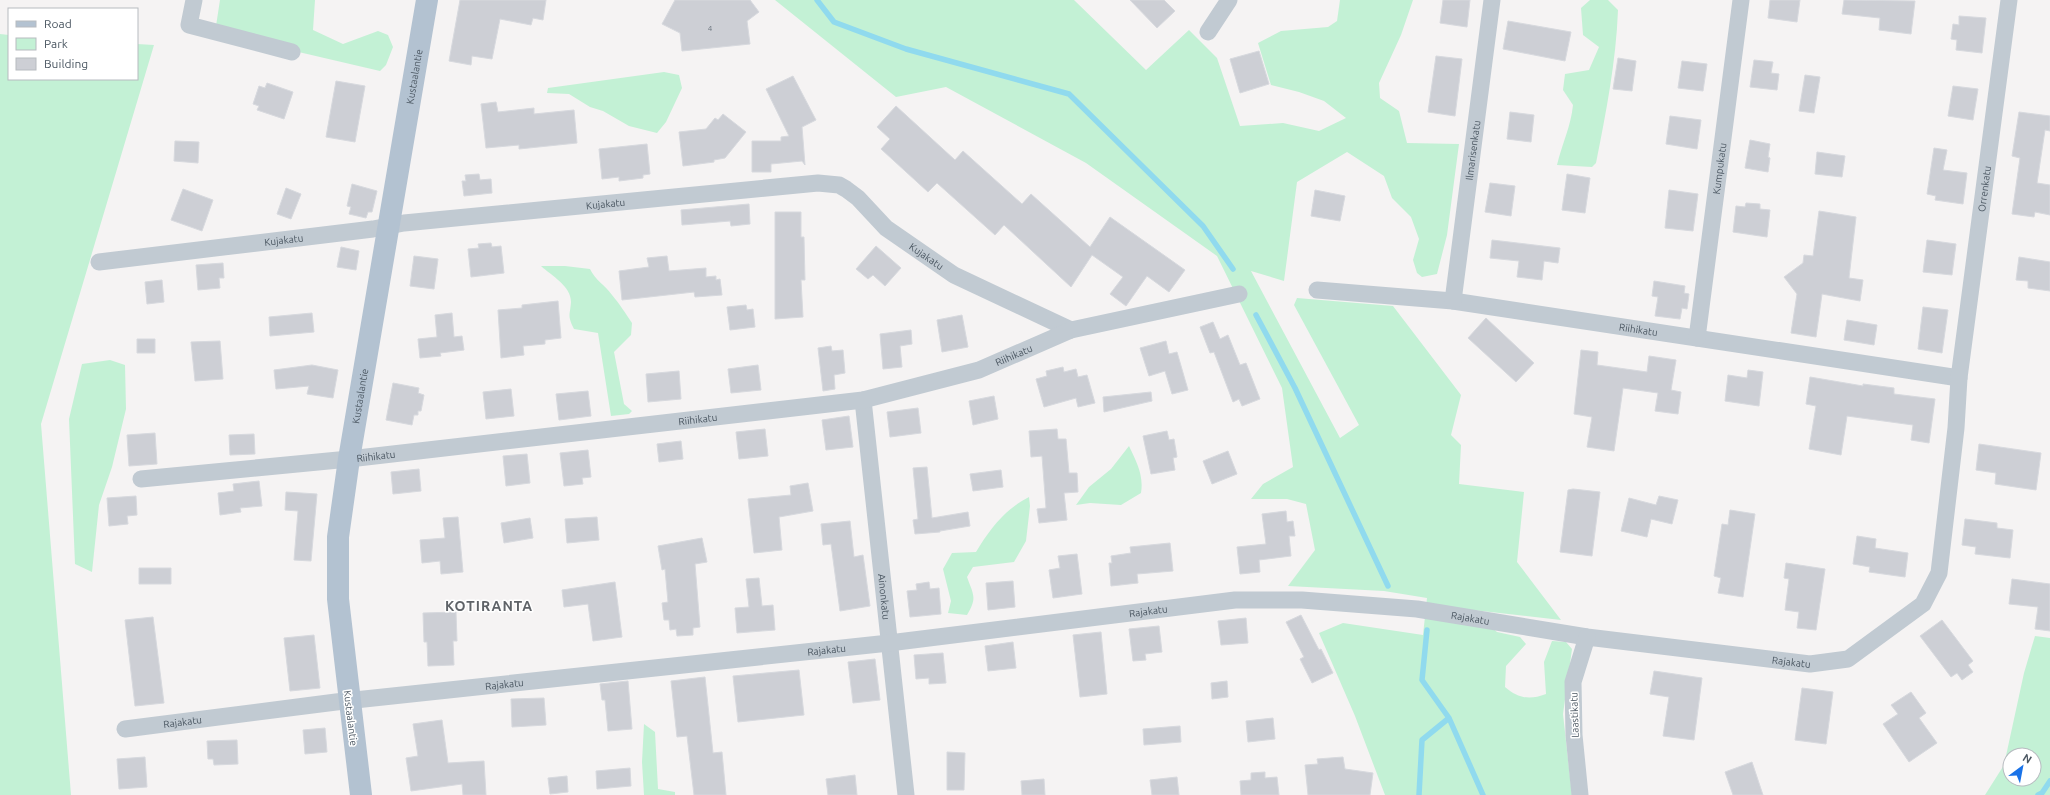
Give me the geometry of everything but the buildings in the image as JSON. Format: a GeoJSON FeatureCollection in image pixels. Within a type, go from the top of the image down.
{"type":"FeatureCollection","features":[{"type":"Feature","properties":{"kind":"main road","name":"Kustaalantie"},"geometry":{"type":"LineString","coordinates":[[361,795],[338,599],[338,537],[348,459],[427,0]]}},
{"type":"Feature","properties":{"kind":"street"},"geometry":{"type":"LineString","coordinates":[[194,0],[189,25],[292,52]]}},
{"type":"Feature","properties":{"kind":"street"},"geometry":{"type":"LineString","coordinates":[[1208,32],[1229,0]]}},
{"type":"Feature","properties":{"kind":"street","name":"Ilmarisenkatu"},"geometry":{"type":"LineString","coordinates":[[1453,301],[1492,0]]}},
{"type":"Feature","properties":{"kind":"street","name":"Kumpukatu"},"geometry":{"type":"LineString","coordinates":[[1697,338],[1742,0]]}},
{"type":"Feature","properties":{"kind":"street","name":"Orrenkatu"},"geometry":{"type":"LineString","coordinates":[[1959,378],[2009,0]]}},
{"type":"Feature","properties":{"kind":"street","name":"Kujakatu"},"geometry":{"type":"LineString","coordinates":[[99,262],[389,226],[818,183],[839,185],[858,198],[886,228],[954,275],[1071,330]]}},
{"type":"Feature","properties":{"kind":"street","name":"Riihikatu"},"geometry":{"type":"LineString","coordinates":[[1317,290],[1453,301],[1959,378]]}},
{"type":"Feature","properties":{"kind":"street","name":"Riihikatu"},"geometry":{"type":"LineString","coordinates":[[141,479],[348,459],[863,400],[980,370],[1071,330],[1239,294]]}},
{"type":"Feature","properties":{"kind":"street","name":"Rajakatu"},"geometry":{"type":"LineString","coordinates":[[125,729],[349,700],[889,643],[1235,600],[1302,600],[1416,609],[1587,637],[1810,664],[1848,659],[1923,604],[1939,573],[1956,428],[1959,378]]}},
{"type":"Feature","properties":{"kind":"street","name":"Ainonkatu"},"geometry":{"type":"LineString","coordinates":[[863,400],[906,795]]}},
{"type":"Feature","properties":{"kind":"street","name":"Laastikatu"},"geometry":{"type":"LineString","coordinates":[[1580,795],[1574,734],[1574,682],[1587,637]]}},
{"type":"Feature","properties":{"kind":"green space"},"geometry":{"type":"Polygon","coordinates":[[[220,0],[315,0],[313,30],[343,44],[378,31],[388,35],[393,47],[386,65],[380,71],[290,50],[216,26],[220,0]]]}},
{"type":"Feature","properties":{"kind":"green space"},"geometry":{"type":"Polygon","coordinates":[[[775,0],[1074,0],[1146,70],[1189,30],[1217,58],[1240,126],[1283,123],[1319,131],[1346,118],[1324,101],[1299,92],[1271,85],[1258,43],[1281,31],[1328,27],[1337,21],[1340,0],[1413,0],[1401,35],[1379,83],[1380,98],[1399,111],[1407,143],[1459,144],[1447,235],[1437,274],[1422,277],[1417,273],[1413,260],[1419,239],[1411,217],[1392,198],[1384,176],[1347,152],[1297,182],[1284,281],[1251,271],[1340,438],[1359,425],[1294,305],[1297,298],[1393,306],[1461,395],[1451,435],[1461,445],[1459,484],[1524,492],[1517,562],[1561,620],[1473,610],[1497,632],[1520,637],[1526,644],[1506,666],[1505,687],[1520,696],[1530,698],[1546,694],[1544,662],[1552,641],[1566,642],[1572,649],[1563,714],[1572,795],[1385,795],[1355,716],[1319,633],[1343,623],[1423,635],[1427,598],[1384,591],[1288,586],[1315,550],[1306,504],[1287,499],[1251,499],[1263,484],[1293,467],[1282,388],[1217,256],[1086,163],[946,87],[896,97],[775,0]]]}},
{"type":"Feature","properties":{"kind":"green space"},"geometry":{"type":"Polygon","coordinates":[[[1590,0],[1608,0],[1618,10],[1613,68],[1596,163],[1592,167],[1557,165],[1573,105],[1563,90],[1565,74],[1589,70],[1599,47],[1583,35],[1581,8],[1590,0]]]}},
{"type":"Feature","properties":{"kind":"green space"},"geometry":{"type":"Polygon","coordinates":[[[0,34],[8,35],[8,80],[138,80],[138,44],[154,45],[41,424],[71,795],[0,795],[0,34]]]}},
{"type":"Feature","properties":{"kind":"green space"},"geometry":{"type":"Polygon","coordinates":[[[664,72],[679,75],[682,88],[666,122],[657,133],[629,126],[603,111],[590,107],[569,94],[547,93],[548,88],[664,72]]]}},
{"type":"Feature","properties":{"kind":"green space"},"geometry":{"type":"Polygon","coordinates":[[[541,266],[565,266],[590,269],[617,301],[632,323],[631,335],[614,352],[624,404],[632,411],[629,414],[611,416],[598,333],[574,329],[570,318],[571,302],[568,291],[541,266]]]}},
{"type":"Feature","properties":{"kind":"green space"},"geometry":{"type":"Polygon","coordinates":[[[110,360],[125,365],[126,409],[112,467],[99,505],[92,572],[75,564],[69,419],[82,364],[110,360]]]}},
{"type":"Feature","properties":{"kind":"green space"},"geometry":{"type":"Polygon","coordinates":[[[1129,446],[1137,463],[1140,474],[1142,486],[1141,493],[1121,505],[1090,503],[1076,505],[1089,487],[1111,469],[1129,446]]]}},
{"type":"Feature","properties":{"kind":"green space"},"geometry":{"type":"Polygon","coordinates":[[[1029,497],[1030,506],[1026,541],[1014,562],[973,567],[967,577],[973,601],[967,615],[948,613],[951,601],[943,569],[952,553],[976,552],[999,520],[1013,507],[1029,497]]]}},
{"type":"Feature","properties":{"kind":"green space"},"geometry":{"type":"Polygon","coordinates":[[[2035,636],[2050,638],[2050,795],[1985,795],[2002,768],[2002,787],[2042,787],[2042,747],[2008,747],[2024,673],[2035,636]]]}},
{"type":"Feature","properties":{"kind":"green space"},"geometry":{"type":"Polygon","coordinates":[[[644,724],[655,732],[658,789],[675,792],[675,795],[644,795],[642,762],[644,724]]]}},
{"type":"Feature","properties":{"kind":"waterway"},"geometry":{"type":"LineString","coordinates":[[817,0],[834,22],[906,49],[1069,94],[1203,226],[1233,269]]}},
{"type":"Feature","properties":{"kind":"waterway"},"geometry":{"type":"LineString","coordinates":[[1256,315],[1295,388],[1388,586]]}},
{"type":"Feature","properties":{"kind":"waterway"},"geometry":{"type":"LineString","coordinates":[[1427,630],[1422,680],[1449,718],[1483,795]]}},
{"type":"Feature","properties":{"kind":"waterway"},"geometry":{"type":"LineString","coordinates":[[1419,795],[1422,740],[1449,718]]}},
{"type":"Feature","properties":{"kind":"waterway"},"geometry":{"type":"LineString","coordinates":[[2038,795],[2042,793],[2050,781]]}},
{"type":"Feature","properties":{"kind":"district","name":"KOTIRANTA"},"geometry":{"type":"Point","coordinates":[489,606]}}]}
